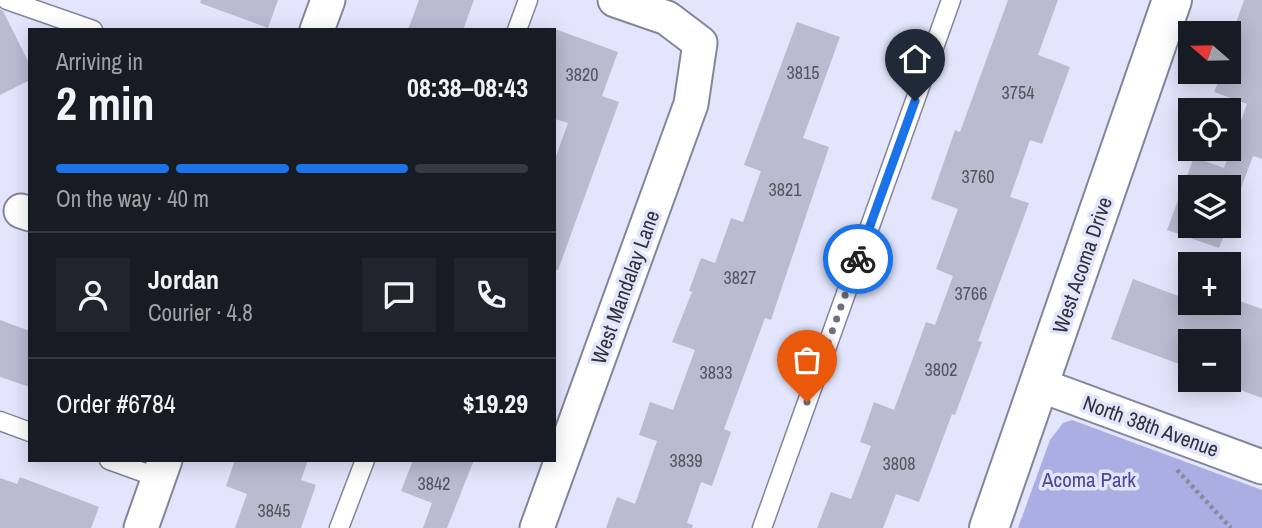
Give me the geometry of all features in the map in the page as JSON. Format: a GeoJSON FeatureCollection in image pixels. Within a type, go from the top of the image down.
{"type":"FeatureCollection","features":[{"type":"Feature","properties":{"kind":"street"},"geometry":{"type":"LineString","coordinates":[[318,28],[328,0]]}},
{"type":"Feature","properties":{"kind":"street","name":"West Mandalay Lane"},"geometry":{"type":"LineString","coordinates":[[537,528],[691,104],[700,43],[667,18],[615,0]]}},
{"type":"Feature","properties":{"kind":"street","name":"West Acoma Drive"},"geometry":{"type":"LineString","coordinates":[[989,528],[1172,0]]}},
{"type":"Feature","properties":{"kind":"street","name":"North 38th Avenue"},"geometry":{"type":"LineString","coordinates":[[1040,385],[1262,467]]}},
{"type":"Feature","properties":{"kind":"street"},"geometry":{"type":"LineString","coordinates":[[141,528],[162,469]]}},
{"type":"Feature","properties":{"kind":"lane"},"geometry":{"type":"LineString","coordinates":[[7,0],[87,28]]}},
{"type":"Feature","properties":{"kind":"lane"},"geometry":{"type":"LineString","coordinates":[[518,28],[528,0]]}},
{"type":"Feature","properties":{"kind":"lane"},"geometry":{"type":"LineString","coordinates":[[762,528],[951,0]]}},
{"type":"Feature","properties":{"kind":"lane"},"geometry":{"type":"LineString","coordinates":[[0,421],[28,431]]}},
{"type":"Feature","properties":{"kind":"lane"},"geometry":{"type":"LineString","coordinates":[[121,462],[162,469]]}},
{"type":"Feature","properties":{"kind":"lane"},"geometry":{"type":"LineString","coordinates":[[339,528],[364,462]]}},
{"type":"Feature","properties":{"kind":"path"},"geometry":{"type":"LineString","coordinates":[[1171,460],[1231,528]]}},
{"type":"Feature","properties":{"kind":"green space","name":"Acoma Park"},"geometry":{"type":"Polygon","coordinates":[[[1072,420],[1262,490],[1262,528],[1018,528],[1050,440],[1063,423],[1072,420]]]}},
{"type":"Feature","properties":{"kind":"building"},"geometry":{"type":"Polygon","coordinates":[[[201,0],[278,0],[268,28],[200,3],[201,0]]]}},
{"type":"Feature","properties":{"kind":"building"},"geometry":{"type":"Polygon","coordinates":[[[419,0],[474,0],[464,28],[409,28],[419,0]]]}},
{"type":"Feature","properties":{"kind":"building"},"geometry":{"type":"Polygon","coordinates":[[[1008,0],[1058,0],[1038,55],[1070,67],[1042,144],[1030,140],[1010,197],[1029,203],[978,341],[982,342],[919,502],[896,494],[883,528],[817,528],[831,492],[851,499],[871,446],[860,442],[874,402],[894,410],[926,322],[935,325],[953,276],[936,269],[958,209],[931,199],[955,130],[960,132],[1008,0]]]}},
{"type":"Feature","properties":{"kind":"building"},"geometry":{"type":"Polygon","coordinates":[[[1244,0],[1262,0],[1262,159],[1253,156],[1241,188],[1241,175],[1187,175],[1193,161],[1205,161],[1224,168],[1227,161],[1241,161],[1241,121],[1247,104],[1241,102],[1241,98],[1230,98],[1214,92],[1217,84],[1241,84],[1241,21],[1236,21],[1244,0]]]}},
{"type":"Feature","properties":{"kind":"building"},"geometry":{"type":"Polygon","coordinates":[[[0,9],[28,61],[28,81],[0,95],[0,9]]]}},
{"type":"Feature","properties":{"kind":"building"},"geometry":{"type":"Polygon","coordinates":[[[797,22],[840,37],[803,138],[829,147],[771,320],[765,318],[724,429],[731,432],[712,486],[701,482],[687,523],[693,525],[692,528],[606,528],[617,497],[635,504],[657,441],[639,435],[650,402],[673,410],[695,350],[672,342],[692,292],[689,291],[701,258],[715,263],[731,218],[743,222],[761,171],[744,165],[797,22]]]}},
{"type":"Feature","properties":{"kind":"building"},"geometry":{"type":"Polygon","coordinates":[[[556,29],[618,52],[602,96],[619,102],[556,270],[556,156],[568,123],[556,119],[556,29]]]}},
{"type":"Feature","properties":{"kind":"building"},"geometry":{"type":"Polygon","coordinates":[[[1178,200],[1178,234],[1167,230],[1178,200]]]}},
{"type":"Feature","properties":{"kind":"building"},"geometry":{"type":"Polygon","coordinates":[[[1190,238],[1223,238],[1219,248],[1190,238]]]}},
{"type":"Feature","properties":{"kind":"building"},"geometry":{"type":"Polygon","coordinates":[[[1133,279],[1178,296],[1178,315],[1241,315],[1241,302],[1262,309],[1262,398],[1241,390],[1241,329],[1178,329],[1178,364],[1111,339],[1133,279]]]}},
{"type":"Feature","properties":{"kind":"building"},"geometry":{"type":"Polygon","coordinates":[[[0,320],[28,330],[28,386],[0,377],[0,320]]]}},
{"type":"Feature","properties":{"kind":"building"},"geometry":{"type":"Polygon","coordinates":[[[234,462],[307,462],[301,480],[316,485],[301,528],[235,528],[247,494],[226,486],[234,462]]]}},
{"type":"Feature","properties":{"kind":"building"},"geometry":{"type":"Polygon","coordinates":[[[412,462],[473,462],[447,528],[423,528],[432,503],[401,491],[412,462]]]}},
{"type":"Feature","properties":{"kind":"building"},"geometry":{"type":"Polygon","coordinates":[[[20,477],[99,507],[91,528],[0,528],[0,478],[17,484],[20,477]]]}},
{"type":"Feature","properties":{"kind":"way so far"},"geometry":{"type":"LineString","coordinates":[[807,402],[858,259]]}},
{"type":"Feature","properties":{"kind":"route"},"geometry":{"type":"LineString","coordinates":[[858,259],[915,101]]}}]}
